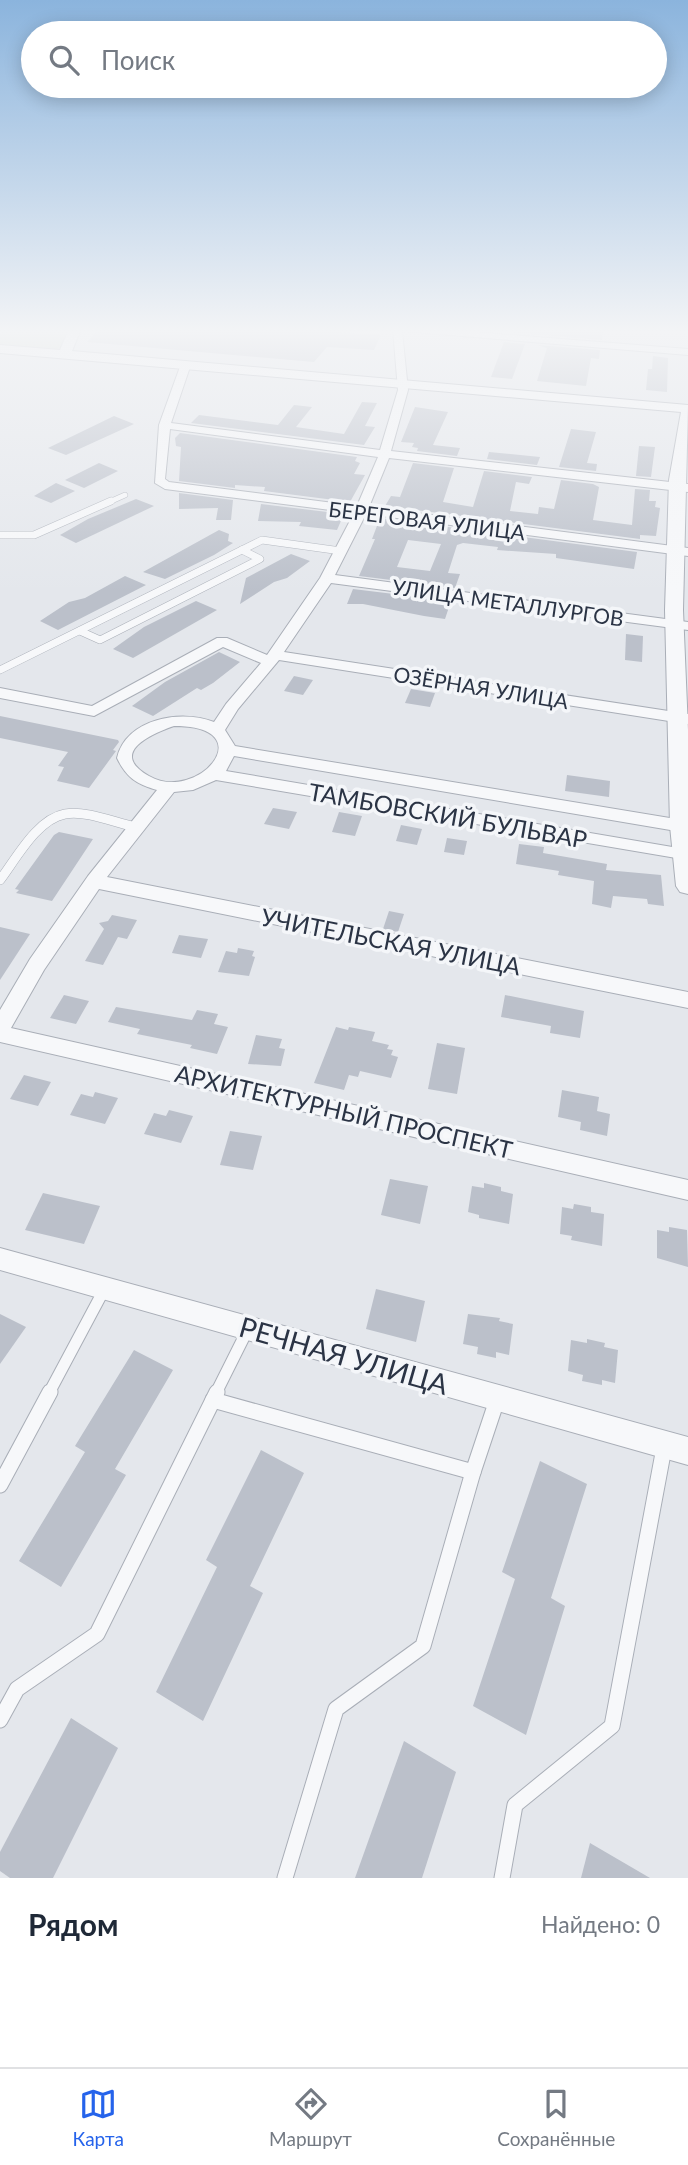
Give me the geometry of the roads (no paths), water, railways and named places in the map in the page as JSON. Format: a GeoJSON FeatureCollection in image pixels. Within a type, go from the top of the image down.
{"type":"FeatureCollection","features":[{"type":"Feature","properties":{"kind":"street"},"geometry":{"type":"LineString","coordinates":[[168,417],[165,425],[384,454],[683,487]]}},
{"type":"Feature","properties":{"kind":"street"},"geometry":{"type":"LineString","coordinates":[[217,730],[231,707],[272,658],[327,578],[360,512],[397,417]]}},
{"type":"Feature","properties":{"kind":"street"},"geometry":{"type":"LineString","coordinates":[[688,417],[683,487],[681,626],[684,855],[688,886]]}},
{"type":"Feature","properties":{"kind":"street","name":"БЕРЕГОВАЯ УЛИЦА"},"geometry":{"type":"LineString","coordinates":[[165,425],[159,480],[166,485],[681,552]]}},
{"type":"Feature","properties":{"kind":"street","name":"УЛИЦА МЕТАЛЛУРГОВ"},"geometry":{"type":"LineString","coordinates":[[327,578],[681,626]]}},
{"type":"Feature","properties":{"kind":"street","name":"ОЗЁРНАЯ УЛИЦА"},"geometry":{"type":"LineString","coordinates":[[0,693],[94,710],[222,641],[272,658],[683,719]]}},
{"type":"Feature","properties":{"kind":"street"},"geometry":{"type":"LineString","coordinates":[[173,721],[205,724],[217,730],[226,739],[229,750],[226,761],[213,774],[188,785],[158,786],[139,779],[129,771],[124,761],[125,750],[131,740],[142,731],[173,721]]}},
{"type":"Feature","properties":{"kind":"street","name":"ТАМБОВСКИЙ БУЛЬВАР"},"geometry":{"type":"LineString","coordinates":[[229,750],[685,826]]}},
{"type":"Feature","properties":{"kind":"street","name":"ТАМБОВСКИЙ БУЛЬВАР"},"geometry":{"type":"LineString","coordinates":[[213,774],[684,855]]}},
{"type":"Feature","properties":{"kind":"street"},"geometry":{"type":"LineString","coordinates":[[0,1032],[39,959],[94,881],[152,805],[170,786]]}},
{"type":"Feature","properties":{"kind":"street","name":"УЧИТЕЛЬСКАЯ УЛИЦА"},"geometry":{"type":"LineString","coordinates":[[94,881],[688,1000]]}},
{"type":"Feature","properties":{"kind":"street","name":"АРХИТЕКТУРНЫЙ ПРОСПЕКТ"},"geometry":{"type":"LineString","coordinates":[[0,1032],[688,1190]]}},
{"type":"Feature","properties":{"kind":"street","name":"РЕЧНАЯ УЛИЦА"},"geometry":{"type":"LineString","coordinates":[[0,1259],[677,1447]]}},
{"type":"Feature","properties":{"kind":"lane"},"geometry":{"type":"LineString","coordinates":[[0,535],[34,534],[125,495]]}},
{"type":"Feature","properties":{"kind":"lane"},"geometry":{"type":"LineString","coordinates":[[0,670],[262,540],[341,551]]}},
{"type":"Feature","properties":{"kind":"lane"},"geometry":{"type":"LineString","coordinates":[[80,631],[100,640],[260,559],[242,550]]}},
{"type":"Feature","properties":{"kind":"lane"},"geometry":{"type":"LineString","coordinates":[[0,880],[38,831],[52,818],[66,814],[136,827]]}},
{"type":"Feature","properties":{"kind":"lane"},"geometry":{"type":"LineString","coordinates":[[0,1485],[105,1288]]}},
{"type":"Feature","properties":{"kind":"lane"},"geometry":{"type":"LineString","coordinates":[[0,1720],[17,1689],[97,1634],[248,1328]]}},
{"type":"Feature","properties":{"kind":"lane"},"geometry":{"type":"LineString","coordinates":[[285,1878],[336,1709],[423,1646],[497,1398]]}},
{"type":"Feature","properties":{"kind":"lane"},"geometry":{"type":"LineString","coordinates":[[213,1400],[473,1472]]}},
{"type":"Feature","properties":{"kind":"lane"},"geometry":{"type":"LineString","coordinates":[[502,1878],[516,1805],[612,1726],[677,1447]]}}]}
